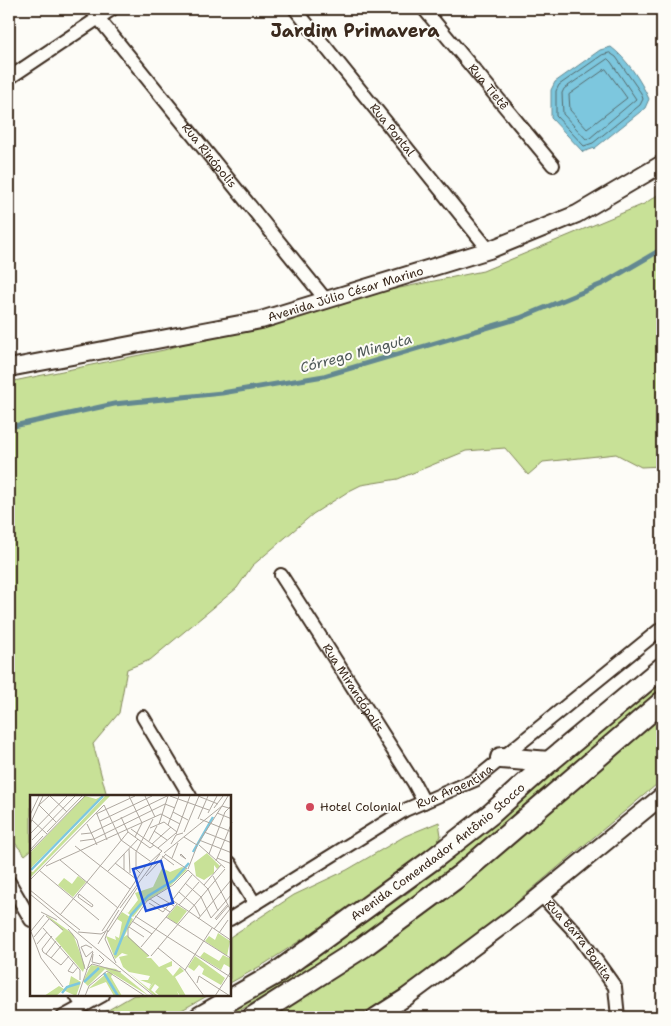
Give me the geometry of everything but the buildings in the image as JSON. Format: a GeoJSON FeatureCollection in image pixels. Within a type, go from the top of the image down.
{"type":"FeatureCollection","features":[{"type":"Feature","properties":{"kind":"main road","name":"Avenida Comendador Antônio Stocco"},"geometry":{"type":"LineString","coordinates":[[200,1017],[275,974],[491,814],[548,762],[662,668]]}},
{"type":"Feature","properties":{"kind":"main road"},"geometry":{"type":"LineString","coordinates":[[253,1017],[363,947],[459,876],[662,702]]}},
{"type":"Feature","properties":{"kind":"main road"},"geometry":{"type":"LineString","coordinates":[[501,758],[548,762]]}},
{"type":"Feature","properties":{"kind":"street"},"geometry":{"type":"LineString","coordinates":[[10,76],[95,13],[112,9]]}},
{"type":"Feature","properties":{"kind":"street","name":"Rua Pontal"},"geometry":{"type":"LineString","coordinates":[[295,9],[488,250]]}},
{"type":"Feature","properties":{"kind":"street","name":"Rua Tietê"},"geometry":{"type":"LineString","coordinates":[[424,9],[552,165]]}},
{"type":"Feature","properties":{"kind":"street","name":"Rua Rinópolis"},"geometry":{"type":"LineString","coordinates":[[95,13],[326,300]]}},
{"type":"Feature","properties":{"kind":"street","name":"Avenida Júlio César Marino"},"geometry":{"type":"LineString","coordinates":[[9,368],[261,320],[488,250],[578,214],[662,164]]}},
{"type":"Feature","properties":{"kind":"street","name":"Rua Mirandópolis"},"geometry":{"type":"LineString","coordinates":[[280,575],[414,783],[424,802]]}},
{"type":"Feature","properties":{"kind":"street","name":"Rua Argentina"},"geometry":{"type":"LineString","coordinates":[[231,918],[405,810],[475,780],[662,628]]}},
{"type":"Feature","properties":{"kind":"street"},"geometry":{"type":"LineString","coordinates":[[142,717],[189,795]]}},
{"type":"Feature","properties":{"kind":"street"},"geometry":{"type":"LineString","coordinates":[[375,1017],[420,986],[541,895],[662,796]]}},
{"type":"Feature","properties":{"kind":"street"},"geometry":{"type":"LineString","coordinates":[[231,865],[255,904]]}},
{"type":"Feature","properties":{"kind":"street"},"geometry":{"type":"LineString","coordinates":[[9,882],[30,918]]}},
{"type":"Feature","properties":{"kind":"street","name":"Rua Barra Bonita"},"geometry":{"type":"LineString","coordinates":[[541,895],[578,935],[615,987],[618,1017]]}},
{"type":"Feature","properties":{"kind":"street"},"geometry":{"type":"LineString","coordinates":[[77,996],[83,1006]]}},
{"type":"Feature","properties":{"kind":"street"},"geometry":{"type":"LineString","coordinates":[[63,1017],[100,996]]}},
{"type":"Feature","properties":{"kind":"green space"},"geometry":{"type":"Polygon","coordinates":[[[662,192],[662,466],[641,467],[616,454],[543,462],[528,475],[505,448],[466,451],[398,479],[361,485],[349,491],[313,514],[252,566],[237,588],[150,660],[127,669],[119,713],[93,744],[107,795],[30,795],[30,851],[25,855],[9,836],[9,382],[164,350],[302,308],[483,271],[644,204],[662,192]]]}},
{"type":"Feature","properties":{"kind":"green space"},"geometry":{"type":"Polygon","coordinates":[[[662,678],[662,688],[439,878],[373,927],[303,973],[229,1017],[213,1017],[294,971],[409,892],[545,780],[623,709],[662,678]]]}},
{"type":"Feature","properties":{"kind":"green space"},"geometry":{"type":"Polygon","coordinates":[[[662,716],[662,780],[520,899],[518,905],[407,985],[358,1017],[267,1017],[378,947],[446,898],[540,821],[662,716]]]}},
{"type":"Feature","properties":{"kind":"green space"},"geometry":{"type":"Polygon","coordinates":[[[439,822],[441,836],[437,842],[360,901],[266,963],[231,982],[231,936],[294,895],[347,870],[405,836],[439,822]]]}},
{"type":"Feature","properties":{"kind":"green space"},"geometry":{"type":"Polygon","coordinates":[[[132,996],[207,996],[169,1017],[96,1017],[132,996]]]}},
{"type":"Feature","properties":{"kind":"water"},"geometry":{"type":"Polygon","coordinates":[[[611,47],[633,71],[649,99],[645,108],[595,148],[583,152],[551,118],[551,90],[555,82],[600,50],[611,47]]]}},
{"type":"Feature","properties":{"kind":"waterway","name":"Córrego Minguta"},"geometry":{"type":"LineString","coordinates":[[9,427],[114,404],[222,393],[324,376],[520,318],[602,284],[662,249]]}},
{"type":"Feature","properties":{"kind":"place","name":"Hotel Colonial"},"geometry":{"type":"Point","coordinates":[310,807]}},
{"type":"Feature","properties":{"kind":"district","name":"Jardim Primavera"},"geometry":{"type":"Point","coordinates":[355,31]}}]}
